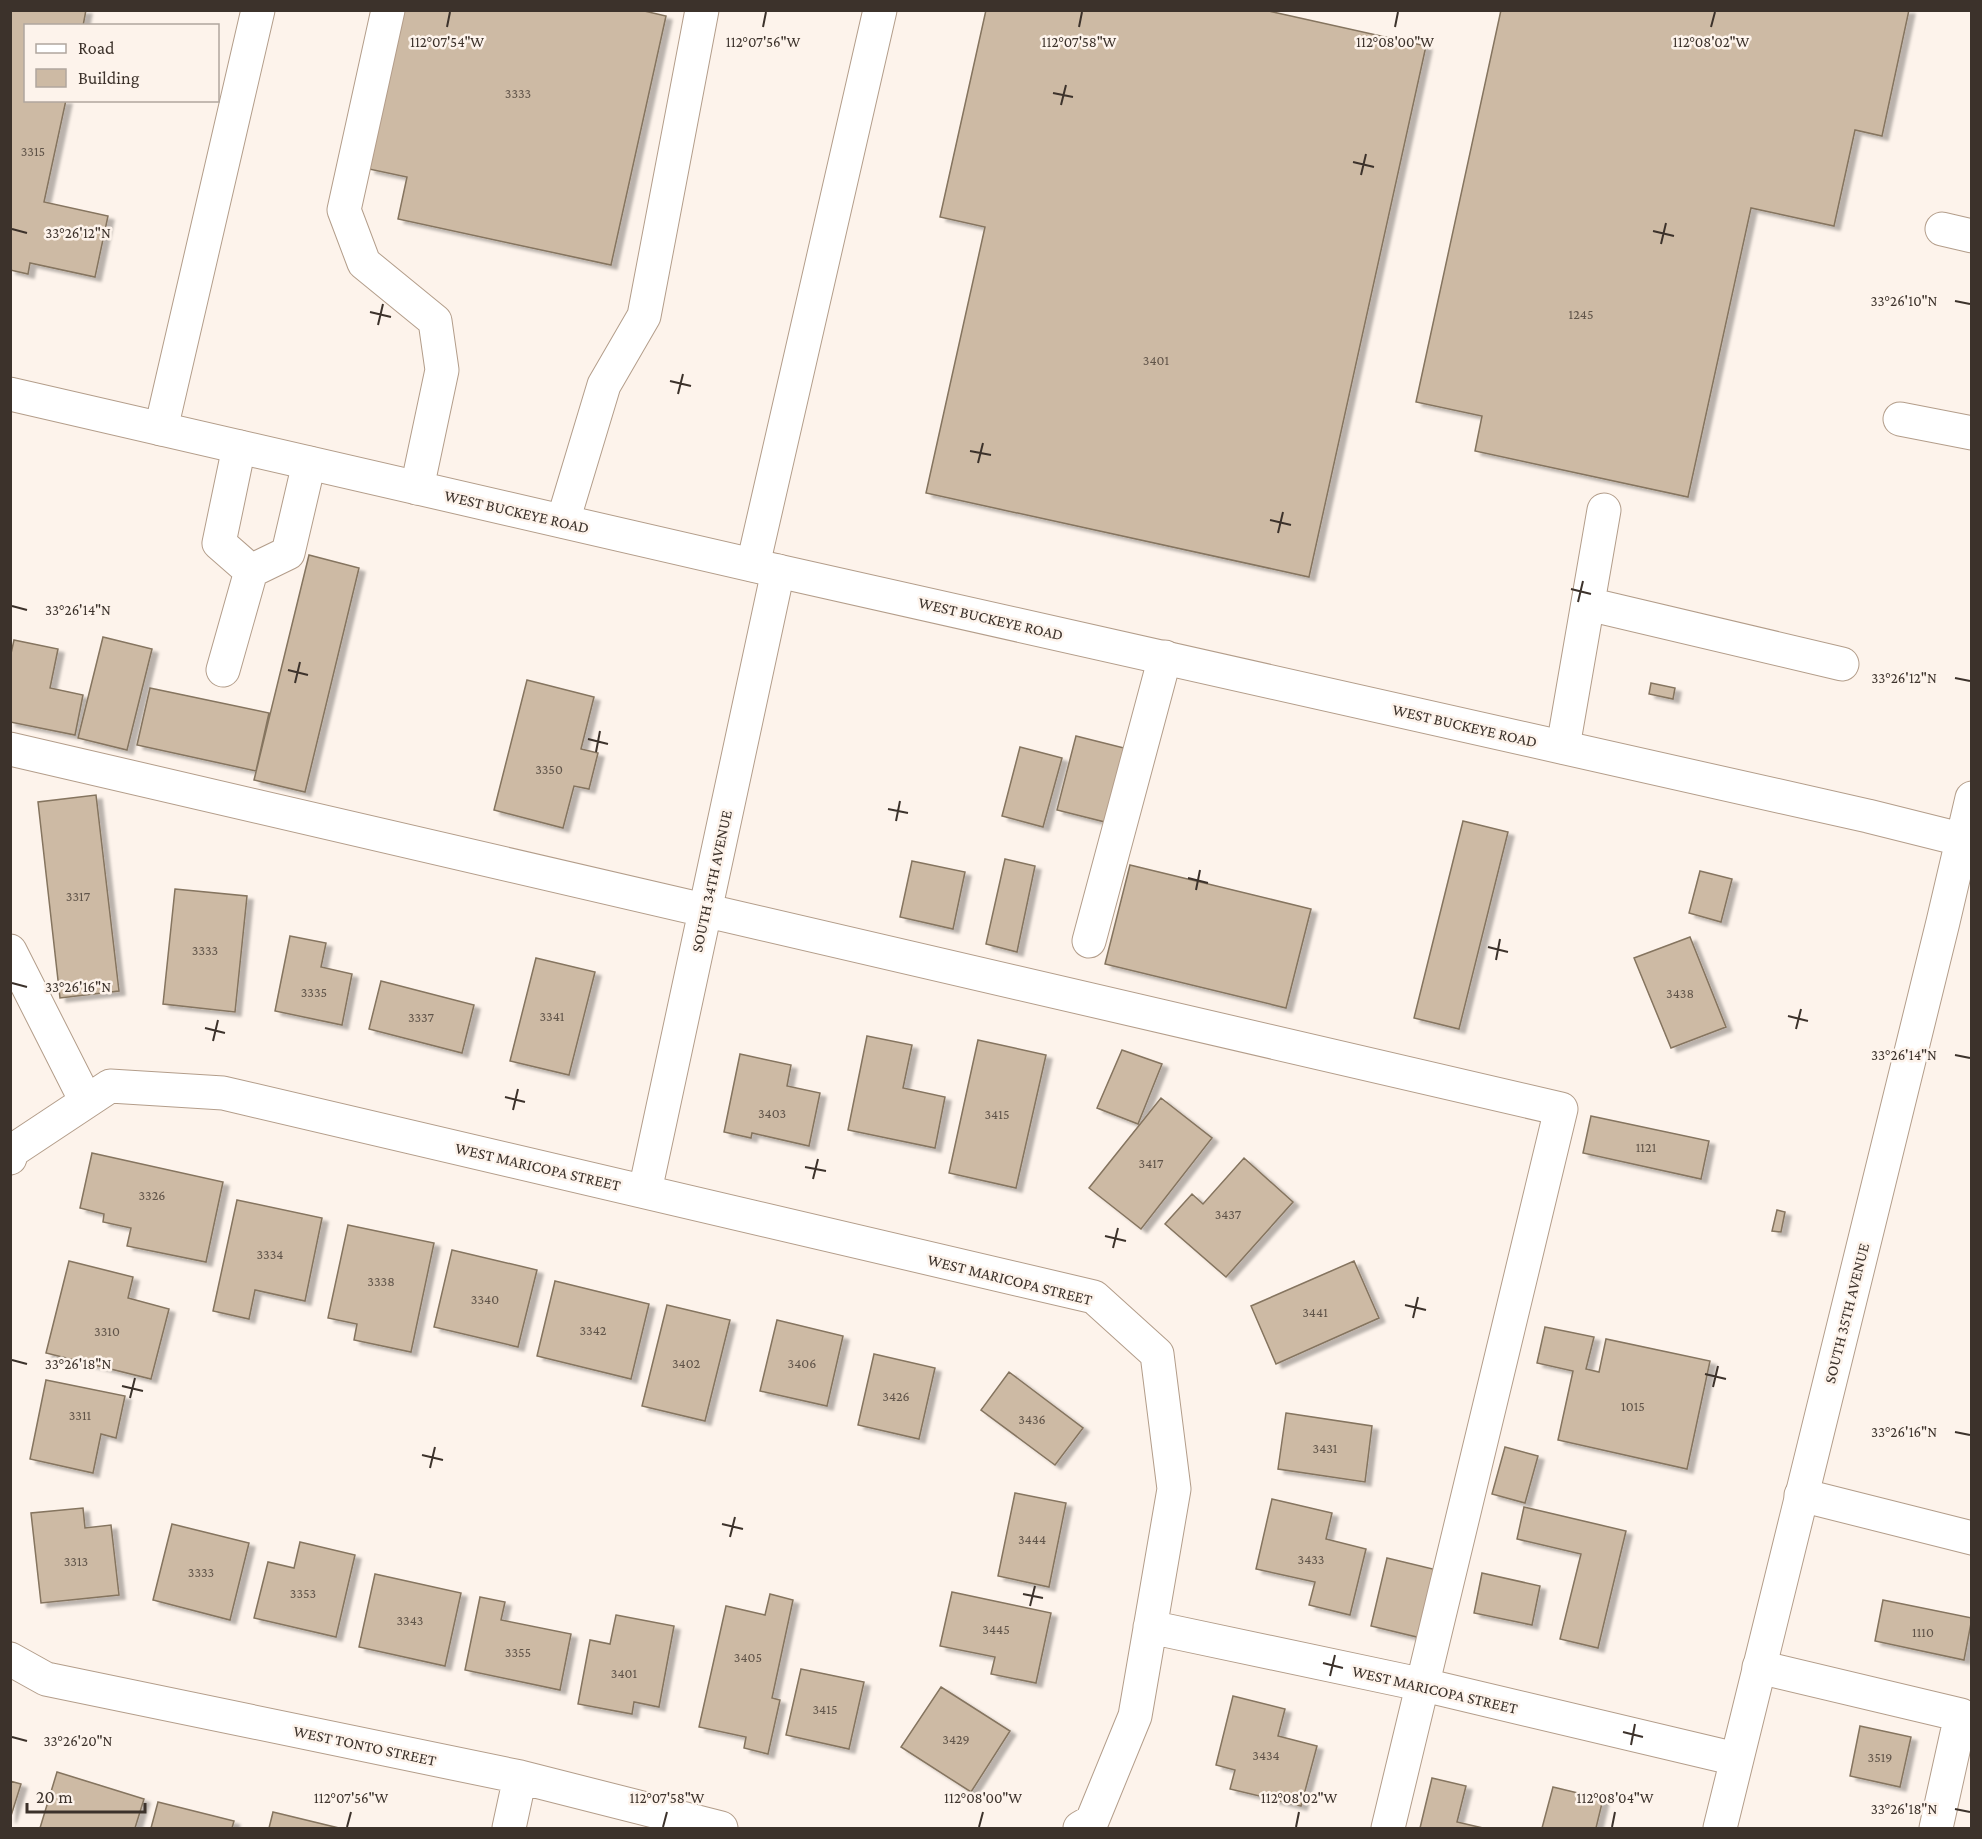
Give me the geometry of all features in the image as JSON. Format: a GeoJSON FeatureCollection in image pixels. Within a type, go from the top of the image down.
{"type":"FeatureCollection","features":[{"type":"Feature","properties":{"kind":"street"},"geometry":{"type":"LineString","coordinates":[[161,429],[258,10]]}},
{"type":"Feature","properties":{"kind":"street"},"geometry":{"type":"LineString","coordinates":[[388,10],[344,210],[364,263],[435,321],[442,370],[417,488]]}},
{"type":"Feature","properties":{"kind":"street"},"geometry":{"type":"LineString","coordinates":[[563,521],[604,385],[644,316],[702,10]]}},
{"type":"Feature","properties":{"kind":"street","name":"SOUTH 34TH AVENUE"},"geometry":{"type":"LineString","coordinates":[[645,1191],[705,909],[765,568],[880,10]]}},
{"type":"Feature","properties":{"kind":"street","name":"WEST BUCKEYE ROAD"},"geometry":{"type":"LineString","coordinates":[[10,394],[765,568],[1868,816],[1967,841]]}},
{"type":"Feature","properties":{"kind":"street"},"geometry":{"type":"LineString","coordinates":[[1900,418],[1971,434]]}},
{"type":"Feature","properties":{"kind":"street"},"geometry":{"type":"LineString","coordinates":[[238,447],[219,543],[251,571]]}},
{"type":"Feature","properties":{"kind":"street"},"geometry":{"type":"LineString","coordinates":[[223,670],[251,571],[288,553],[309,462]]}},
{"type":"Feature","properties":{"kind":"street"},"geometry":{"type":"LineString","coordinates":[[1563,747],[1604,510]]}},
{"type":"Feature","properties":{"kind":"street"},"geometry":{"type":"LineString","coordinates":[[1588,604],[1842,664]]}},
{"type":"Feature","properties":{"kind":"street"},"geometry":{"type":"LineString","coordinates":[[1089,941],[1165,657]]}},
{"type":"Feature","properties":{"kind":"street"},"geometry":{"type":"LineString","coordinates":[[10,748],[1562,1109],[1388,1828]]}},
{"type":"Feature","properties":{"kind":"street","name":"SOUTH 35TH AVENUE"},"geometry":{"type":"LineString","coordinates":[[1720,1828],[1801,1495],[1967,841],[1971,798]]}},
{"type":"Feature","properties":{"kind":"street"},"geometry":{"type":"LineString","coordinates":[[10,951],[86,1101]]}},
{"type":"Feature","properties":{"kind":"street","name":"WEST MARICOPA STREET"},"geometry":{"type":"LineString","coordinates":[[10,1158],[12,1151],[110,1086],[223,1093],[1094,1297],[1157,1354],[1174,1489],[1150,1627],[1424,1685],[1736,1759]]}},
{"type":"Feature","properties":{"kind":"street"},"geometry":{"type":"LineString","coordinates":[[1801,1495],[1971,1538]]}},
{"type":"Feature","properties":{"kind":"street"},"geometry":{"type":"LineString","coordinates":[[1080,1828],[1092,1821],[1135,1716],[1150,1627]]}},
{"type":"Feature","properties":{"kind":"street","name":"WEST TONTO STREET"},"geometry":{"type":"LineString","coordinates":[[10,1659],[46,1679],[520,1777],[721,1828]]}},
{"type":"Feature","properties":{"kind":"street"},"geometry":{"type":"LineString","coordinates":[[1759,1667],[1961,1715],[1936,1828]]}},
{"type":"Feature","properties":{"kind":"street"},"geometry":{"type":"LineString","coordinates":[[509,1828],[520,1777]]}},
{"type":"Feature","properties":{"kind":"building"},"geometry":{"type":"Polygon","coordinates":[[[10,10],[86,10],[83,24],[24,24],[24,102],[66,102],[44,202],[108,216],[95,277],[30,263],[28,274],[10,270],[10,10]]]}},
{"type":"Feature","properties":{"kind":"building"},"geometry":{"type":"Polygon","coordinates":[[[404,10],[640,10],[666,16],[611,265],[398,219],[407,177],[369,169],[404,10]]]}},
{"type":"Feature","properties":{"kind":"building"},"geometry":{"type":"Polygon","coordinates":[[[986,10],[1264,10],[1426,46],[1309,577],[926,493],[985,227],[940,217],[986,10]]]}},
{"type":"Feature","properties":{"kind":"building"},"geometry":{"type":"Polygon","coordinates":[[[1501,10],[1909,10],[1882,136],[1855,130],[1834,226],[1751,208],[1688,497],[1475,451],[1482,416],[1416,402],[1501,10]]]}},
{"type":"Feature","properties":{"kind":"building"},"geometry":{"type":"Polygon","coordinates":[[[309,555],[359,568],[305,792],[254,780],[309,555]]]}},
{"type":"Feature","properties":{"kind":"building"},"geometry":{"type":"Polygon","coordinates":[[[103,637],[152,649],[127,750],[78,738],[103,637]]]}},
{"type":"Feature","properties":{"kind":"building"},"geometry":{"type":"Polygon","coordinates":[[[14,640],[58,649],[50,688],[83,695],[75,735],[10,722],[10,658],[14,640]]]}},
{"type":"Feature","properties":{"kind":"building"},"geometry":{"type":"Polygon","coordinates":[[[527,680],[594,697],[581,749],[598,753],[589,789],[574,786],[563,828],[494,810],[527,680]]]}},
{"type":"Feature","properties":{"kind":"building"},"geometry":{"type":"Polygon","coordinates":[[[1651,683],[1675,688],[1673,699],[1649,694],[1651,683]]]}},
{"type":"Feature","properties":{"kind":"building"},"geometry":{"type":"Polygon","coordinates":[[[150,688],[269,713],[256,771],[137,745],[150,688]]]}},
{"type":"Feature","properties":{"kind":"building"},"geometry":{"type":"Polygon","coordinates":[[[1076,736],[1124,748],[1105,822],[1057,810],[1076,736]]]}},
{"type":"Feature","properties":{"kind":"building"},"geometry":{"type":"Polygon","coordinates":[[[1020,747],[1062,758],[1043,827],[1002,816],[1020,747]]]}},
{"type":"Feature","properties":{"kind":"building"},"geometry":{"type":"Polygon","coordinates":[[[96,795],[119,991],[60,998],[38,802],[96,795]]]}},
{"type":"Feature","properties":{"kind":"building"},"geometry":{"type":"Polygon","coordinates":[[[1463,821],[1508,832],[1459,1029],[1414,1018],[1463,821]]]}},
{"type":"Feature","properties":{"kind":"building"},"geometry":{"type":"Polygon","coordinates":[[[1005,859],[1035,866],[1017,952],[986,944],[1005,859]]]}},
{"type":"Feature","properties":{"kind":"building"},"geometry":{"type":"Polygon","coordinates":[[[912,861],[965,872],[953,929],[900,917],[912,861]]]}},
{"type":"Feature","properties":{"kind":"building"},"geometry":{"type":"Polygon","coordinates":[[[1130,865],[1311,909],[1286,1008],[1105,964],[1130,865]]]}},
{"type":"Feature","properties":{"kind":"building"},"geometry":{"type":"Polygon","coordinates":[[[1700,871],[1732,879],[1721,922],[1689,913],[1700,871]]]}},
{"type":"Feature","properties":{"kind":"building"},"geometry":{"type":"Polygon","coordinates":[[[175,889],[247,896],[235,1012],[163,1004],[175,889]]]}},
{"type":"Feature","properties":{"kind":"building"},"geometry":{"type":"Polygon","coordinates":[[[290,936],[326,943],[321,967],[352,974],[342,1025],[275,1011],[290,936]]]}},
{"type":"Feature","properties":{"kind":"building"},"geometry":{"type":"Polygon","coordinates":[[[1690,937],[1726,1027],[1671,1048],[1634,958],[1690,937]]]}},
{"type":"Feature","properties":{"kind":"building"},"geometry":{"type":"Polygon","coordinates":[[[536,958],[595,972],[569,1075],[510,1061],[536,958]]]}},
{"type":"Feature","properties":{"kind":"building"},"geometry":{"type":"Polygon","coordinates":[[[381,981],[474,1005],[462,1053],[369,1029],[381,981]]]}},
{"type":"Feature","properties":{"kind":"building"},"geometry":{"type":"Polygon","coordinates":[[[867,1036],[912,1045],[903,1088],[945,1097],[935,1148],[848,1130],[867,1036]]]}},
{"type":"Feature","properties":{"kind":"building"},"geometry":{"type":"Polygon","coordinates":[[[978,1040],[1046,1055],[1016,1188],[949,1173],[978,1040]]]}},
{"type":"Feature","properties":{"kind":"building"},"geometry":{"type":"Polygon","coordinates":[[[1122,1050],[1162,1064],[1138,1124],[1097,1108],[1122,1050]]]}},
{"type":"Feature","properties":{"kind":"building"},"geometry":{"type":"Polygon","coordinates":[[[740,1054],[791,1065],[787,1086],[820,1093],[809,1146],[752,1133],[751,1138],[724,1132],[740,1054]]]}},
{"type":"Feature","properties":{"kind":"building"},"geometry":{"type":"Polygon","coordinates":[[[1161,1098],[1212,1138],[1141,1229],[1089,1188],[1161,1098]]]}},
{"type":"Feature","properties":{"kind":"building"},"geometry":{"type":"Polygon","coordinates":[[[1591,1116],[1709,1141],[1701,1179],[1583,1153],[1591,1116]]]}},
{"type":"Feature","properties":{"kind":"building"},"geometry":{"type":"Polygon","coordinates":[[[92,1153],[223,1182],[206,1262],[127,1246],[131,1228],[103,1222],[104,1214],[80,1208],[92,1153]]]}},
{"type":"Feature","properties":{"kind":"building"},"geometry":{"type":"Polygon","coordinates":[[[1244,1158],[1293,1202],[1226,1277],[1165,1224],[1192,1194],[1203,1204],[1244,1158]]]}},
{"type":"Feature","properties":{"kind":"building"},"geometry":{"type":"Polygon","coordinates":[[[237,1200],[322,1218],[305,1301],[255,1290],[249,1319],[213,1311],[237,1200]]]}},
{"type":"Feature","properties":{"kind":"building"},"geometry":{"type":"Polygon","coordinates":[[[1777,1210],[1785,1212],[1781,1232],[1772,1231],[1777,1210]]]}},
{"type":"Feature","properties":{"kind":"building"},"geometry":{"type":"Polygon","coordinates":[[[348,1225],[434,1243],[411,1352],[354,1340],[357,1324],[328,1318],[348,1225]]]}},
{"type":"Feature","properties":{"kind":"building"},"geometry":{"type":"Polygon","coordinates":[[[452,1250],[537,1270],[518,1347],[434,1327],[452,1250]]]}},
{"type":"Feature","properties":{"kind":"building"},"geometry":{"type":"Polygon","coordinates":[[[69,1261],[133,1277],[128,1298],[169,1309],[151,1379],[46,1353],[69,1261]]]}},
{"type":"Feature","properties":{"kind":"building"},"geometry":{"type":"Polygon","coordinates":[[[1354,1261],[1379,1318],[1276,1364],[1251,1306],[1354,1261]]]}},
{"type":"Feature","properties":{"kind":"building"},"geometry":{"type":"Polygon","coordinates":[[[555,1281],[649,1304],[631,1379],[537,1356],[555,1281]]]}},
{"type":"Feature","properties":{"kind":"building"},"geometry":{"type":"Polygon","coordinates":[[[667,1305],[730,1320],[705,1421],[642,1406],[667,1305]]]}},
{"type":"Feature","properties":{"kind":"building"},"geometry":{"type":"Polygon","coordinates":[[[777,1320],[843,1336],[827,1406],[760,1391],[777,1320]]]}},
{"type":"Feature","properties":{"kind":"building"},"geometry":{"type":"Polygon","coordinates":[[[1545,1327],[1594,1337],[1586,1369],[1599,1372],[1606,1339],[1710,1361],[1687,1469],[1558,1440],[1573,1371],[1537,1363],[1545,1327]]]}},
{"type":"Feature","properties":{"kind":"building"},"geometry":{"type":"Polygon","coordinates":[[[874,1354],[935,1368],[919,1439],[858,1425],[874,1354]]]}},
{"type":"Feature","properties":{"kind":"building"},"geometry":{"type":"Polygon","coordinates":[[[1009,1372],[1083,1428],[1055,1465],[981,1410],[1009,1372]]]}},
{"type":"Feature","properties":{"kind":"building"},"geometry":{"type":"Polygon","coordinates":[[[46,1380],[125,1396],[116,1438],[101,1434],[93,1473],[30,1459],[46,1380]]]}},
{"type":"Feature","properties":{"kind":"building"},"geometry":{"type":"Polygon","coordinates":[[[1286,1413],[1372,1426],[1365,1482],[1278,1469],[1286,1413]]]}},
{"type":"Feature","properties":{"kind":"building"},"geometry":{"type":"Polygon","coordinates":[[[1505,1447],[1538,1456],[1525,1503],[1492,1494],[1505,1447]]]}},
{"type":"Feature","properties":{"kind":"building"},"geometry":{"type":"Polygon","coordinates":[[[1015,1493],[1066,1503],[1049,1587],[998,1576],[1015,1493]]]}},
{"type":"Feature","properties":{"kind":"building"},"geometry":{"type":"Polygon","coordinates":[[[1272,1499],[1332,1513],[1326,1539],[1366,1549],[1350,1615],[1309,1605],[1315,1582],[1256,1569],[1272,1499]]]}},
{"type":"Feature","properties":{"kind":"building"},"geometry":{"type":"Polygon","coordinates":[[[1524,1507],[1626,1531],[1598,1648],[1560,1639],[1581,1554],[1517,1539],[1524,1507]]]}},
{"type":"Feature","properties":{"kind":"building"},"geometry":{"type":"Polygon","coordinates":[[[83,1508],[85,1528],[111,1525],[119,1595],[41,1603],[31,1513],[83,1508]]]}},
{"type":"Feature","properties":{"kind":"building"},"geometry":{"type":"Polygon","coordinates":[[[172,1524],[249,1543],[230,1620],[153,1600],[172,1524]]]}},
{"type":"Feature","properties":{"kind":"building"},"geometry":{"type":"Polygon","coordinates":[[[300,1542],[355,1555],[336,1637],[254,1618],[268,1562],[294,1568],[300,1542]]]}},
{"type":"Feature","properties":{"kind":"building"},"geometry":{"type":"Polygon","coordinates":[[[1387,1558],[1437,1570],[1421,1638],[1371,1626],[1387,1558]]]}},
{"type":"Feature","properties":{"kind":"building"},"geometry":{"type":"Polygon","coordinates":[[[1482,1573],[1540,1586],[1532,1625],[1474,1613],[1482,1573]]]}},
{"type":"Feature","properties":{"kind":"building"},"geometry":{"type":"Polygon","coordinates":[[[375,1574],[461,1593],[445,1666],[359,1647],[375,1574]]]}},
{"type":"Feature","properties":{"kind":"building"},"geometry":{"type":"Polygon","coordinates":[[[952,1592],[1051,1613],[1036,1683],[991,1674],[995,1657],[940,1646],[952,1592]]]}},
{"type":"Feature","properties":{"kind":"building"},"geometry":{"type":"Polygon","coordinates":[[[770,1594],[793,1600],[772,1698],[780,1700],[768,1754],[744,1748],[746,1737],[699,1727],[726,1606],[765,1615],[770,1594]]]}},
{"type":"Feature","properties":{"kind":"building"},"geometry":{"type":"Polygon","coordinates":[[[480,1597],[505,1602],[501,1620],[571,1634],[560,1690],[465,1670],[480,1597]]]}},
{"type":"Feature","properties":{"kind":"building"},"geometry":{"type":"Polygon","coordinates":[[[1883,1600],[1972,1618],[1964,1660],[1875,1641],[1883,1600]]]}},
{"type":"Feature","properties":{"kind":"building"},"geometry":{"type":"Polygon","coordinates":[[[616,1615],[674,1626],[659,1707],[634,1702],[632,1714],[578,1704],[590,1640],[610,1644],[616,1615]]]}},
{"type":"Feature","properties":{"kind":"building"},"geometry":{"type":"Polygon","coordinates":[[[801,1669],[864,1682],[849,1749],[786,1735],[801,1669]]]}},
{"type":"Feature","properties":{"kind":"building"},"geometry":{"type":"Polygon","coordinates":[[[941,1687],[1010,1731],[971,1792],[901,1747],[941,1687]]]}},
{"type":"Feature","properties":{"kind":"building"},"geometry":{"type":"Polygon","coordinates":[[[1233,1696],[1285,1709],[1278,1736],[1317,1746],[1301,1806],[1230,1789],[1235,1770],[1216,1765],[1233,1696]]]}},
{"type":"Feature","properties":{"kind":"building"},"geometry":{"type":"Polygon","coordinates":[[[1860,1726],[1911,1737],[1900,1787],[1850,1776],[1860,1726]]]}},
{"type":"Feature","properties":{"kind":"building"},"geometry":{"type":"Polygon","coordinates":[[[57,1772],[144,1799],[135,1828],[40,1828],[57,1772]]]}},
{"type":"Feature","properties":{"kind":"building"},"geometry":{"type":"Polygon","coordinates":[[[1432,1778],[1466,1786],[1457,1822],[1483,1828],[1420,1828],[1432,1778]]]}},
{"type":"Feature","properties":{"kind":"building"},"geometry":{"type":"Polygon","coordinates":[[[10,1781],[21,1784],[10,1819],[10,1781]]]}},
{"type":"Feature","properties":{"kind":"building"},"geometry":{"type":"Polygon","coordinates":[[[1553,1787],[1603,1799],[1596,1828],[1542,1828],[1553,1787]]]}},
{"type":"Feature","properties":{"kind":"building"},"geometry":{"type":"Polygon","coordinates":[[[158,1802],[234,1821],[232,1828],[151,1828],[158,1802]]]}},
{"type":"Feature","properties":{"kind":"building"},"geometry":{"type":"Polygon","coordinates":[[[273,1812],[339,1828],[269,1828],[273,1812]]]}}]}
